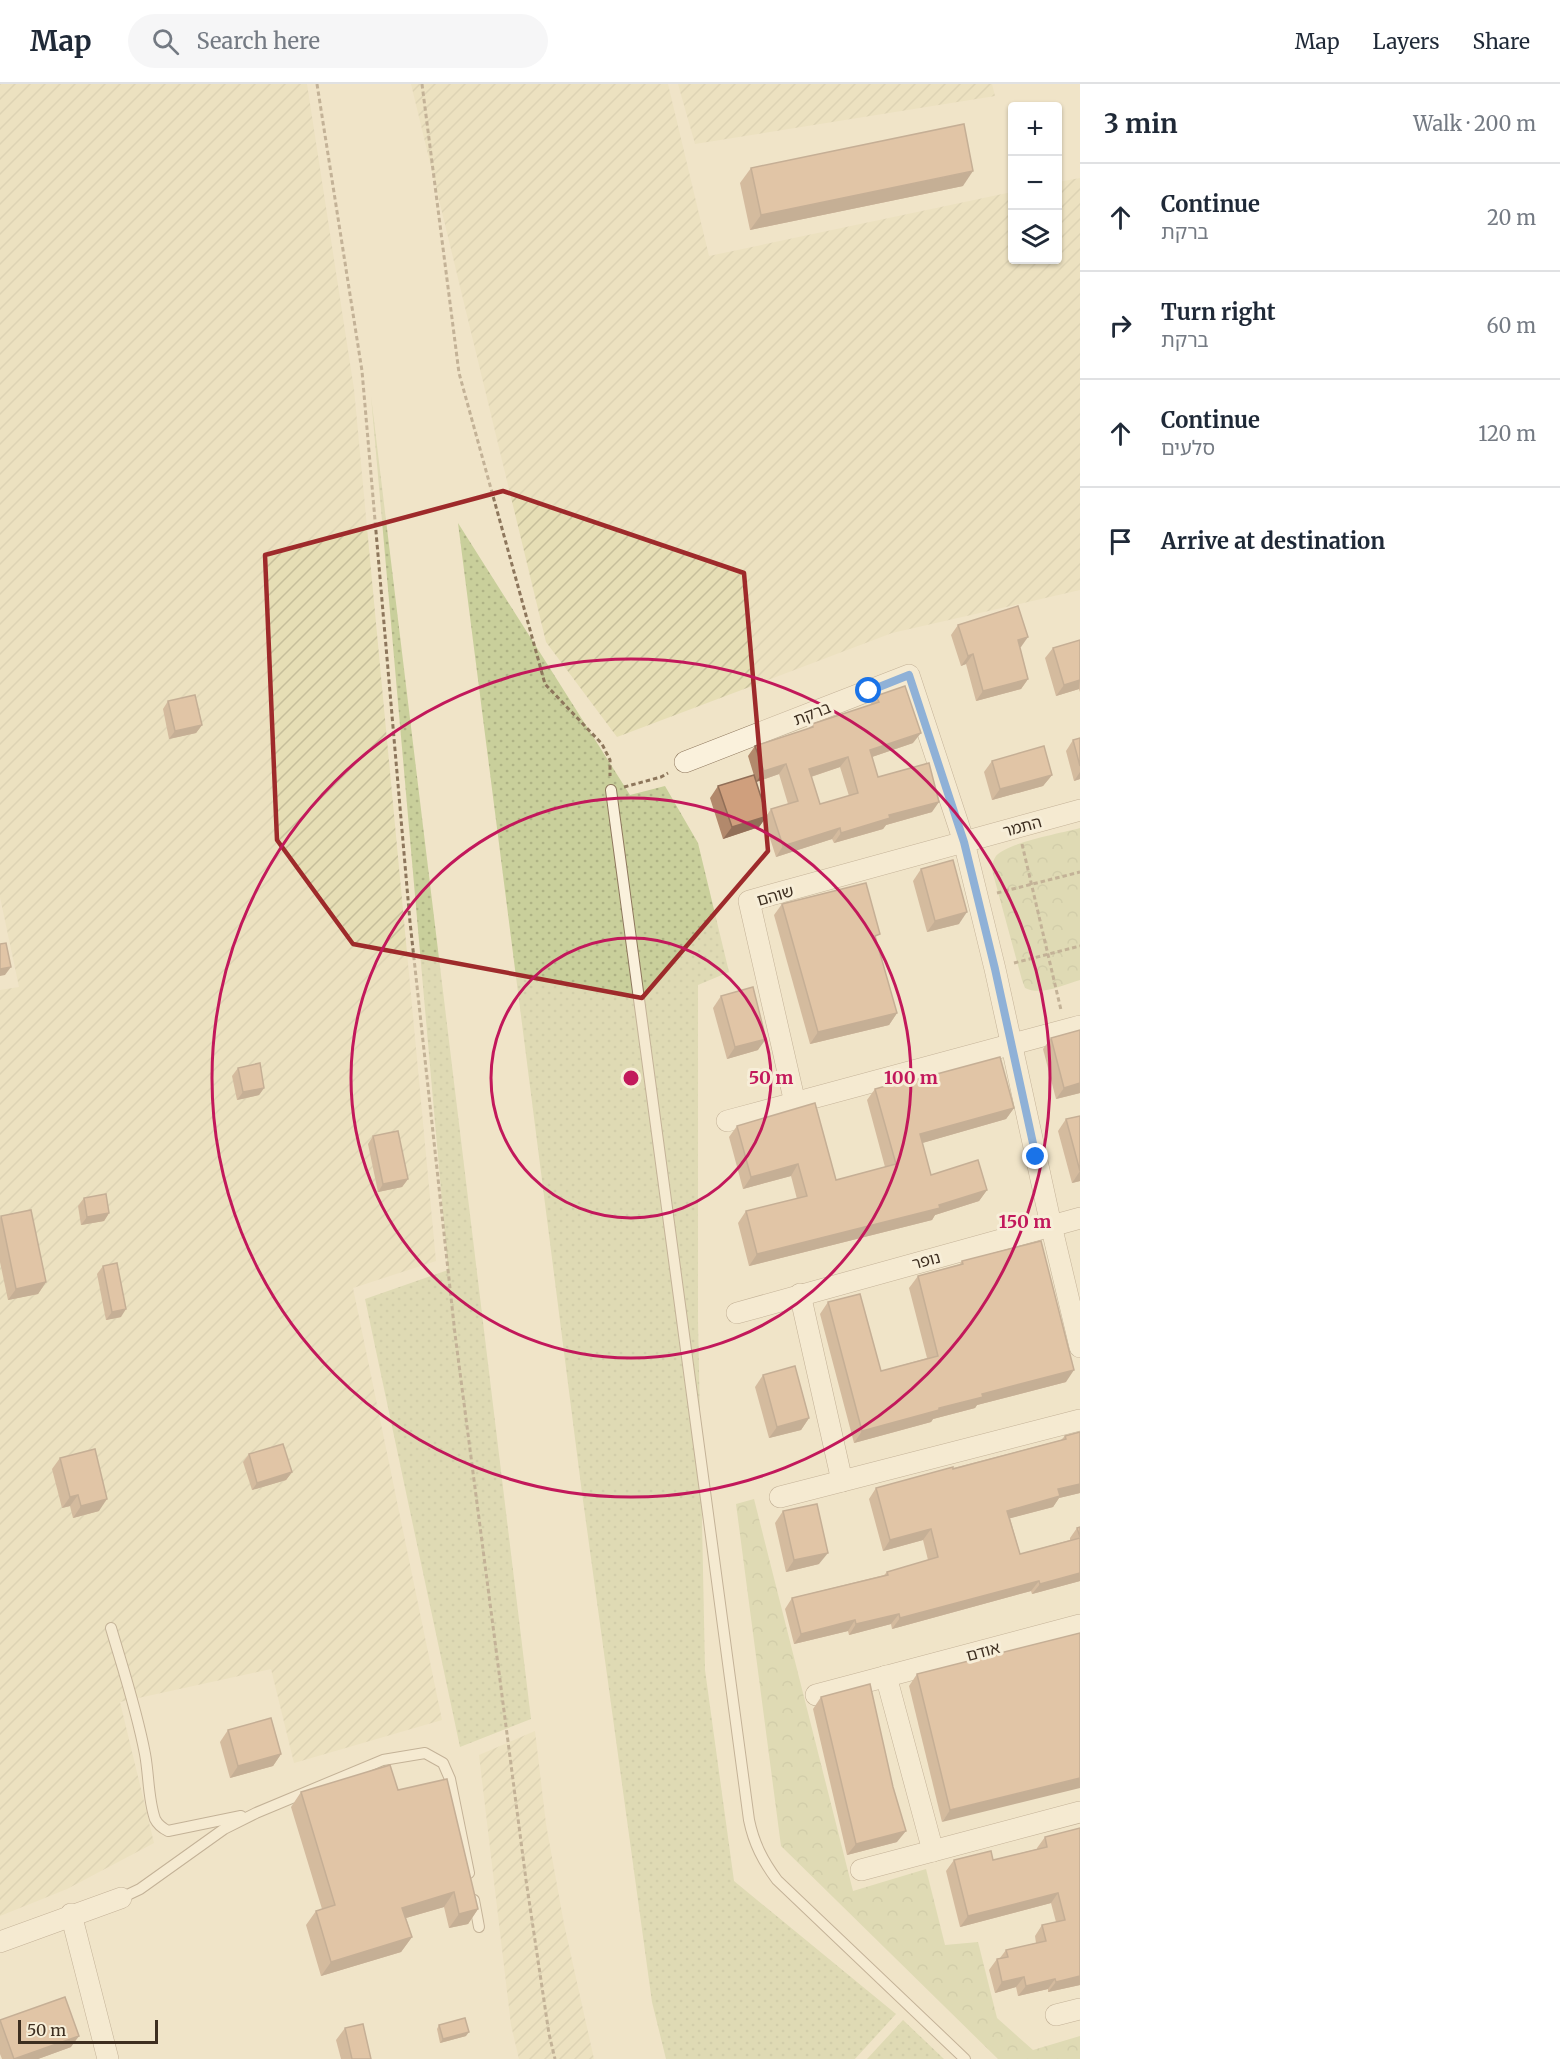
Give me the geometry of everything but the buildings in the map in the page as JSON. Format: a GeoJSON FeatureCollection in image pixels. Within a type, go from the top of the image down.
{"type":"FeatureCollection","features":[{"type":"Feature","properties":{"kind":"street","name":"ברקת"},"geometry":{"type":"LineString","coordinates":[[685,762],[909,675],[964,842]]}},
{"type":"Feature","properties":{"kind":"street","name":"התמר"},"geometry":{"type":"LineString","coordinates":[[964,842],[1080,810]]}},
{"type":"Feature","properties":{"kind":"street"},"geometry":{"type":"LineString","coordinates":[[964,842],[1080,1347]]}},
{"type":"Feature","properties":{"kind":"street","name":"שוהם"},"geometry":{"type":"LineString","coordinates":[[795,1103],[749,901],[964,842]]}},
{"type":"Feature","properties":{"kind":"street"},"geometry":{"type":"LineString","coordinates":[[727,1121],[1073,1028]]}},
{"type":"Feature","properties":{"kind":"street","name":"נופר"},"geometry":{"type":"LineString","coordinates":[[737,1312],[1080,1218]]}},
{"type":"Feature","properties":{"kind":"street"},"geometry":{"type":"LineString","coordinates":[[800,1294],[842,1481]]}},
{"type":"Feature","properties":{"kind":"street"},"geometry":{"type":"LineString","coordinates":[[780,1497],[1080,1420]]}},
{"type":"Feature","properties":{"kind":"street","name":"אודם"},"geometry":{"type":"LineString","coordinates":[[816,1695],[1080,1625]]}},
{"type":"Feature","properties":{"kind":"street"},"geometry":{"type":"LineString","coordinates":[[885,1676],[933,1851]]}},
{"type":"Feature","properties":{"kind":"street"},"geometry":{"type":"LineString","coordinates":[[861,1870],[1080,1812]]}},
{"type":"Feature","properties":{"kind":"street"},"geometry":{"type":"LineString","coordinates":[[0,1942],[71,1914],[121,1898]]}},
{"type":"Feature","properties":{"kind":"street"},"geometry":{"type":"LineString","coordinates":[[71,1914],[108,2059]]}},
{"type":"Feature","properties":{"kind":"street"},"geometry":{"type":"LineString","coordinates":[[1056,2015],[1080,2009]]}},
{"type":"Feature","properties":{"kind":"lane"},"geometry":{"type":"LineString","coordinates":[[611,790],[753,1840],[767,1867],[777,1880],[965,2059]]}},
{"type":"Feature","properties":{"kind":"lane"},"geometry":{"type":"LineString","coordinates":[[111,1628],[132,1697],[156,1822],[168,1831],[256,1813]]}},
{"type":"Feature","properties":{"kind":"lane"},"geometry":{"type":"LineString","coordinates":[[121,1898],[140,1889],[224,1828],[383,1760],[425,1753],[443,1763],[450,1779],[479,1927]]}},
{"type":"Feature","properties":{"kind":"path"},"geometry":{"type":"LineString","coordinates":[[316,84],[362,371],[410,922],[455,1334],[526,1880],[549,2034],[555,2059]]}},
{"type":"Feature","properties":{"kind":"path"},"geometry":{"type":"LineString","coordinates":[[422,84],[459,373],[546,684],[602,744],[609,760],[611,790],[661,777],[685,762]]}},
{"type":"Feature","properties":{"kind":"path"},"geometry":{"type":"LineString","coordinates":[[1018,827],[1048,954],[1073,1028]]}},
{"type":"Feature","properties":{"kind":"path"},"geometry":{"type":"LineString","coordinates":[[978,898],[1080,872]]}},
{"type":"Feature","properties":{"kind":"path"},"geometry":{"type":"LineString","coordinates":[[995,969],[1080,946]]}},
{"type":"Feature","properties":{"kind":"highlighted area"},"geometry":{"type":"Polygon","coordinates":[[[503,491],[744,573],[768,851],[642,998],[353,944],[277,840],[265,555],[503,491]]]}},
{"type":"Feature","properties":{"kind":"shaded area"},"geometry":{"type":"Polygon","coordinates":[[[0,84],[307,84],[354,389],[436,1261],[353,1288],[442,1720],[294,1763],[271,1669],[120,1702],[154,1843],[67,1889],[0,1916],[0,990],[19,987],[0,897],[0,84]]]}},
{"type":"Feature","properties":{"kind":"shaded area"},"geometry":{"type":"Polygon","coordinates":[[[411,84],[668,84],[709,256],[1008,193],[1008,264],[1062,264],[1062,181],[1080,178],[1080,590],[892,633],[617,737],[546,642],[411,84]]]}},
{"type":"Feature","properties":{"kind":"shaded area"},"geometry":{"type":"Polygon","coordinates":[[[678,84],[992,84],[995,96],[695,144],[678,84]]]}},
{"type":"Feature","properties":{"kind":"shaded area"},"geometry":{"type":"Polygon","coordinates":[[[535,1731],[546,1824],[564,1924],[594,2059],[519,2059],[511,2025],[479,1755],[535,1731]]]}},
{"type":"Feature","properties":{"kind":"green space"},"geometry":{"type":"Polygon","coordinates":[[[371,396],[531,1719],[460,1747],[365,1299],[448,1270],[371,396]]]}},
{"type":"Feature","properties":{"kind":"green space"},"geometry":{"type":"Polygon","coordinates":[[[458,523],[630,795],[665,786],[698,843],[729,972],[698,985],[698,1321],[705,1670],[734,1881],[896,2014],[855,2059],[666,2059],[652,2002],[582,1493],[458,523]]]}},
{"type":"Feature","properties":{"kind":"green space"},"geometry":{"type":"Polygon","coordinates":[[[1080,828],[1080,980],[1052,989],[1031,990],[1025,988],[1022,980],[992,870],[993,863],[996,856],[1011,847],[1080,828]]]}},
{"type":"Feature","properties":{"kind":"green space"},"geometry":{"type":"Polygon","coordinates":[[[754,1499],[853,1891],[926,1869],[945,1945],[978,1942],[997,2018],[1033,2050],[1080,2036],[1080,2059],[998,2059],[781,1846],[736,1504],[754,1499]]]}},
{"type":"Feature","properties":{"kind":"green space"},"geometry":{"type":"Polygon","coordinates":[[[903,2020],[944,2059],[867,2059],[903,2020]]]}},
{"type":"Feature","properties":{"kind":"route"},"geometry":{"type":"LineString","coordinates":[[869,691],[909,675],[964,842],[995,969],[1036,1157]]}}]}
